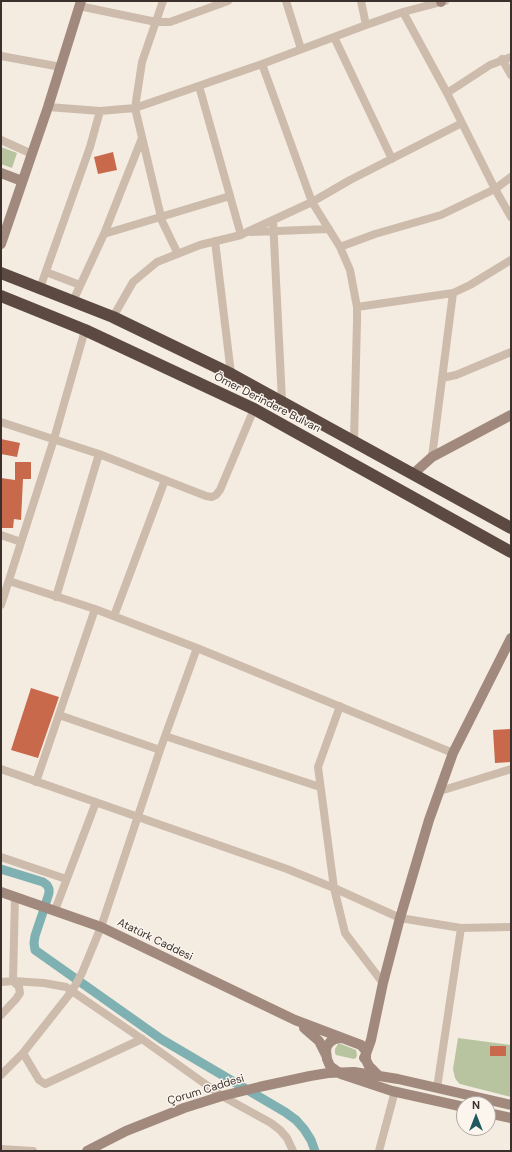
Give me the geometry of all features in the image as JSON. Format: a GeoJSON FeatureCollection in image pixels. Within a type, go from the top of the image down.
{"type":"FeatureCollection","features":[{"type":"Feature","properties":{"kind":"highway","name":"Ömer Derindere Bulvarı"},"geometry":{"type":"LineString","coordinates":[[3,272],[113,317],[231,374],[511,528]]}},
{"type":"Feature","properties":{"kind":"highway","name":"Ömer Derindere Bulvarı"},"geometry":{"type":"LineString","coordinates":[[1,296],[85,330],[254,409],[511,552]]}},
{"type":"Feature","properties":{"kind":"street"},"geometry":{"type":"LineString","coordinates":[[163,1],[142,62],[135,108],[162,221],[178,254]]}},
{"type":"Feature","properties":{"kind":"street"},"geometry":{"type":"LineString","coordinates":[[1,244],[61,68],[80,4],[156,22],[170,22],[228,1]]}},
{"type":"Feature","properties":{"kind":"street"},"geometry":{"type":"LineString","coordinates":[[286,1],[301,49]]}},
{"type":"Feature","properties":{"kind":"street"},"geometry":{"type":"LineString","coordinates":[[361,1],[366,25]]}},
{"type":"Feature","properties":{"kind":"street"},"geometry":{"type":"LineString","coordinates":[[48,107],[100,111],[135,108],[262,64],[403,12],[442,1]]}},
{"type":"Feature","properties":{"kind":"street"},"geometry":{"type":"LineString","coordinates":[[403,12],[511,217]]}},
{"type":"Feature","properties":{"kind":"street"},"geometry":{"type":"LineString","coordinates":[[334,37],[392,159]]}},
{"type":"Feature","properties":{"kind":"street"},"geometry":{"type":"LineString","coordinates":[[1,56],[61,68]]}},
{"type":"Feature","properties":{"kind":"street"},"geometry":{"type":"LineString","coordinates":[[446,93],[490,65],[511,57]]}},
{"type":"Feature","properties":{"kind":"street"},"geometry":{"type":"LineString","coordinates":[[502,60],[511,75]]}},
{"type":"Feature","properties":{"kind":"street"},"geometry":{"type":"LineString","coordinates":[[262,64],[312,202],[340,247],[350,270],[357,307],[354,441]]}},
{"type":"Feature","properties":{"kind":"street"},"geometry":{"type":"LineString","coordinates":[[199,86],[230,196],[244,233]]}},
{"type":"Feature","properties":{"kind":"street"},"geometry":{"type":"LineString","coordinates":[[40,288],[90,147],[100,111]]}},
{"type":"Feature","properties":{"kind":"street"},"geometry":{"type":"LineString","coordinates":[[113,317],[133,282],[157,262],[200,245],[244,233],[273,220],[312,202],[350,180],[462,123]]}},
{"type":"Feature","properties":{"kind":"street"},"geometry":{"type":"LineString","coordinates":[[73,301],[104,234],[142,138]]}},
{"type":"Feature","properties":{"kind":"street"},"geometry":{"type":"LineString","coordinates":[[1,140],[32,154]]}},
{"type":"Feature","properties":{"kind":"street"},"geometry":{"type":"LineString","coordinates":[[1,173],[22,181]]}},
{"type":"Feature","properties":{"kind":"street"},"geometry":{"type":"LineString","coordinates":[[340,247],[375,234],[441,215],[495,189],[511,177]]}},
{"type":"Feature","properties":{"kind":"street"},"geometry":{"type":"LineString","coordinates":[[104,234],[230,196]]}},
{"type":"Feature","properties":{"kind":"street"},"geometry":{"type":"LineString","coordinates":[[273,220],[282,401]]}},
{"type":"Feature","properties":{"kind":"street"},"geometry":{"type":"LineString","coordinates":[[244,233],[329,229]]}},
{"type":"Feature","properties":{"kind":"street"},"geometry":{"type":"LineString","coordinates":[[215,241],[231,374]]}},
{"type":"Feature","properties":{"kind":"street"},"geometry":{"type":"LineString","coordinates":[[357,307],[452,293],[470,285],[511,260]]}},
{"type":"Feature","properties":{"kind":"street"},"geometry":{"type":"LineString","coordinates":[[46,272],[80,284]]}},
{"type":"Feature","properties":{"kind":"street"},"geometry":{"type":"LineString","coordinates":[[432,457],[452,293]]}},
{"type":"Feature","properties":{"kind":"street"},"geometry":{"type":"LineString","coordinates":[[1,605],[54,439],[85,330]]}},
{"type":"Feature","properties":{"kind":"street"},"geometry":{"type":"LineString","coordinates":[[442,378],[456,375],[511,352]]}},
{"type":"Feature","properties":{"kind":"street"},"geometry":{"type":"LineString","coordinates":[[1,422],[99,454],[212,497],[218,494],[220,490],[254,409]]}},
{"type":"Feature","properties":{"kind":"street"},"geometry":{"type":"LineString","coordinates":[[413,474],[432,457],[511,415]]}},
{"type":"Feature","properties":{"kind":"street"},"geometry":{"type":"LineString","coordinates":[[56,597],[99,454]]}},
{"type":"Feature","properties":{"kind":"street"},"geometry":{"type":"LineString","coordinates":[[114,616],[165,480]]}},
{"type":"Feature","properties":{"kind":"street"},"geometry":{"type":"LineString","coordinates":[[1,535],[21,542]]}},
{"type":"Feature","properties":{"kind":"street"},"geometry":{"type":"LineString","coordinates":[[9,580],[95,609],[197,648],[453,753]]}},
{"type":"Feature","properties":{"kind":"street"},"geometry":{"type":"LineString","coordinates":[[36,782],[95,609]]}},
{"type":"Feature","properties":{"kind":"street"},"geometry":{"type":"LineString","coordinates":[[354,1072],[360,1066],[364,1050],[371,1040],[383,983],[400,918],[429,820],[453,753],[511,638]]}},
{"type":"Feature","properties":{"kind":"street"},"geometry":{"type":"LineString","coordinates":[[1,1074],[23,1054],[72,991],[82,973],[101,927],[160,750],[197,648]]}},
{"type":"Feature","properties":{"kind":"street"},"geometry":{"type":"LineString","coordinates":[[340,706],[318,767],[334,888],[345,933],[383,983]]}},
{"type":"Feature","properties":{"kind":"street"},"geometry":{"type":"LineString","coordinates":[[59,715],[160,750]]}},
{"type":"Feature","properties":{"kind":"street"},"geometry":{"type":"LineString","coordinates":[[165,736],[320,787]]}},
{"type":"Feature","properties":{"kind":"street"},"geometry":{"type":"LineString","coordinates":[[440,791],[511,769]]}},
{"type":"Feature","properties":{"kind":"street"},"geometry":{"type":"LineString","coordinates":[[1,770],[138,816],[287,869],[334,888],[400,918],[461,928],[511,927]]}},
{"type":"Feature","properties":{"kind":"street"},"geometry":{"type":"LineString","coordinates":[[55,910],[96,802]]}},
{"type":"Feature","properties":{"kind":"street"},"geometry":{"type":"LineString","coordinates":[[1,857],[66,879]]}},
{"type":"Feature","properties":{"kind":"street","name":"Atatürk Caddesi"},"geometry":{"type":"LineString","coordinates":[[1,892],[101,927],[295,1020]]}},
{"type":"Feature","properties":{"kind":"street"},"geometry":{"type":"LineString","coordinates":[[1,1015],[20,993],[18,987],[13,981],[15,896]]}},
{"type":"Feature","properties":{"kind":"street"},"geometry":{"type":"LineString","coordinates":[[437,1088],[461,928]]}},
{"type":"Feature","properties":{"kind":"street"},"geometry":{"type":"LineString","coordinates":[[1,982],[13,981],[54,984],[66,987],[222,1096],[271,1123],[287,1138],[293,1151]]}},
{"type":"Feature","properties":{"kind":"street"},"geometry":{"type":"LineString","coordinates":[[295,1020],[341,1038],[364,1050]]}},
{"type":"Feature","properties":{"kind":"street"},"geometry":{"type":"LineString","coordinates":[[295,1020],[318,1039],[323,1046],[330,1066],[338,1073]]}},
{"type":"Feature","properties":{"kind":"street"},"geometry":{"type":"LineString","coordinates":[[318,1074],[325,1068],[327,1057],[326,1049],[328,1044],[341,1038]]}},
{"type":"Feature","properties":{"kind":"street"},"geometry":{"type":"LineString","coordinates":[[23,1054],[39,1080],[44,1084],[142,1039]]}},
{"type":"Feature","properties":{"kind":"street"},"geometry":{"type":"LineString","coordinates":[[364,1050],[369,1066],[379,1076]]}},
{"type":"Feature","properties":{"kind":"street","name":"Çorum Caddesi"},"geometry":{"type":"LineString","coordinates":[[87,1151],[126,1131],[184,1108],[259,1086],[318,1074],[354,1072],[404,1080],[511,1105]]}},
{"type":"Feature","properties":{"kind":"street","name":"Çorum Caddesi"},"geometry":{"type":"LineString","coordinates":[[338,1073],[348,1078],[395,1091],[456,1105]]}},
{"type":"Feature","properties":{"kind":"street"},"geometry":{"type":"LineString","coordinates":[[379,1151],[395,1091]]}},
{"type":"Feature","properties":{"kind":"street"},"geometry":{"type":"LineString","coordinates":[[496,1115],[511,1118]]}},
{"type":"Feature","properties":{"kind":"street"},"geometry":{"type":"LineString","coordinates":[[1,1149],[33,1151]]}},
{"type":"Feature","properties":{"kind":"green space"},"geometry":{"type":"Polygon","coordinates":[[[1,147],[17,153],[12,168],[1,164],[1,147]]]}},
{"type":"Feature","properties":{"kind":"green space"},"geometry":{"type":"Polygon","coordinates":[[[458,1038],[511,1045],[511,1097],[460,1084],[457,1081],[453,1069],[458,1038]]]}},
{"type":"Feature","properties":{"kind":"green space"},"geometry":{"type":"Polygon","coordinates":[[[338,1044],[356,1050],[356,1058],[354,1059],[336,1055],[335,1049],[338,1044]]]}},
{"type":"Feature","properties":{"kind":"building"},"geometry":{"type":"Polygon","coordinates":[[[113,152],[117,170],[98,174],[94,157],[113,152]]]}},
{"type":"Feature","properties":{"kind":"building"},"geometry":{"type":"Polygon","coordinates":[[[1,439],[20,443],[17,457],[1,454],[1,439]]]}},
{"type":"Feature","properties":{"kind":"building"},"geometry":{"type":"Polygon","coordinates":[[[15,462],[31,462],[31,479],[23,479],[21,520],[14,519],[13,528],[1,528],[1,478],[15,480],[15,462]]]}},
{"type":"Feature","properties":{"kind":"building"},"geometry":{"type":"Polygon","coordinates":[[[31,688],[59,697],[38,758],[11,750],[31,688]]]}},
{"type":"Feature","properties":{"kind":"building"},"geometry":{"type":"Polygon","coordinates":[[[510,729],[511,762],[495,763],[493,730],[510,729]]]}},
{"type":"Feature","properties":{"kind":"building"},"geometry":{"type":"Polygon","coordinates":[[[490,1046],[506,1046],[506,1056],[490,1056],[490,1046]]]}},
{"type":"Feature","properties":{"kind":"waterway"},"geometry":{"type":"LineString","coordinates":[[1,869],[43,882],[49,889],[35,936],[35,950],[161,1039],[285,1112],[296,1120],[304,1129],[311,1140],[315,1151]]}}]}
